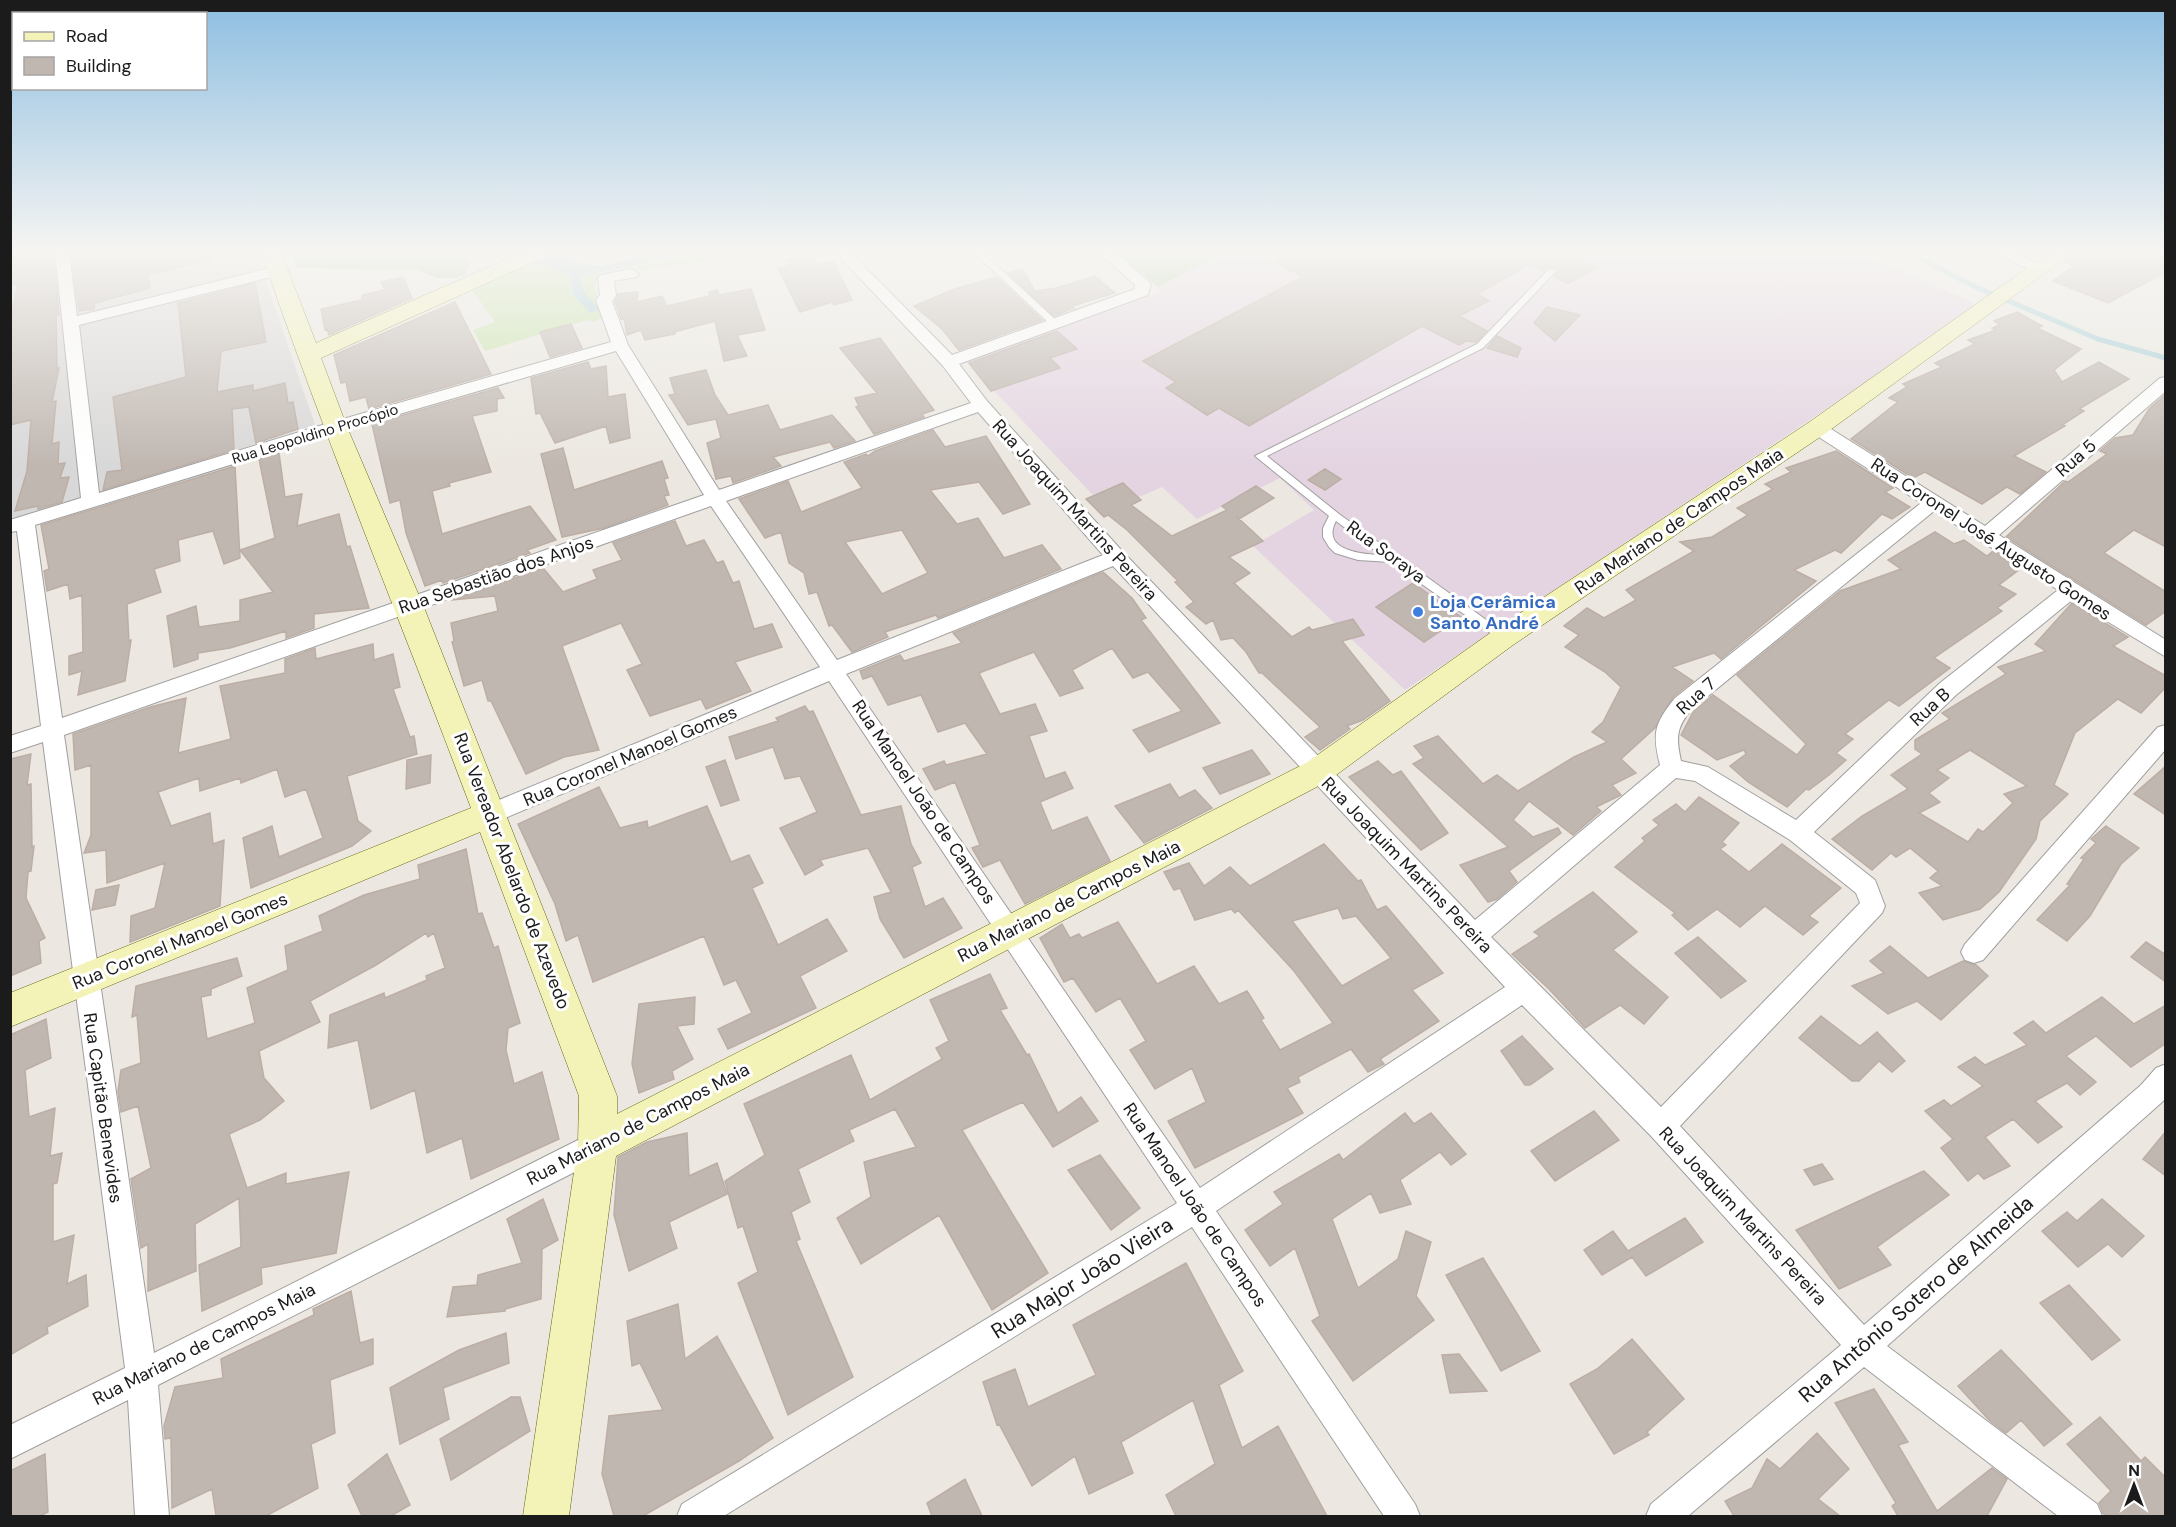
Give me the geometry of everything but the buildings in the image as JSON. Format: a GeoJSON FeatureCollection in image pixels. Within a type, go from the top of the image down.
{"type":"FeatureCollection","features":[{"type":"Feature","properties":{"kind":"street"},"geometry":{"type":"LineString","coordinates":[[71,323],[91,501]]}},
{"type":"Feature","properties":{"kind":"street","name":"Rua Vereador Abelardo de Azevedo"},"geometry":{"type":"LineString","coordinates":[[298,323],[335,427],[409,605],[598,1096],[598,1145],[546,1516]]}},
{"type":"Feature","properties":{"kind":"street"},"geometry":{"type":"LineString","coordinates":[[310,354],[379,323]]}},
{"type":"Feature","properties":{"kind":"street","name":"Rua Manoel João de Campos"},"geometry":{"type":"LineString","coordinates":[[612,323],[620,345],[715,498],[1011,931],[1403,1516]]}},
{"type":"Feature","properties":{"kind":"street","name":"Rua Joaquim Martins Pereira"},"geometry":{"type":"LineString","coordinates":[[911,323],[949,362],[981,405],[1116,557],[1524,989],[1661,1126],[1863,1347],[2085,1516]]}},
{"type":"Feature","properties":{"kind":"street"},"geometry":{"type":"LineString","coordinates":[[949,362],[1053,323]]}},
{"type":"Feature","properties":{"kind":"street","name":"Rua Mariano de Campos Maia"},"geometry":{"type":"LineString","coordinates":[[10,1443],[598,1145],[1317,772],[1503,638],[1817,428],[1966,323]]}},
{"type":"Feature","properties":{"kind":"street","name":"Rua Leopoldino Procópio"},"geometry":{"type":"LineString","coordinates":[[18,525],[335,427],[620,345]]}},
{"type":"Feature","properties":{"kind":"street","name":"Rua 5"},"geometry":{"type":"LineString","coordinates":[[1986,535],[2166,382]]}},
{"type":"Feature","properties":{"kind":"street","name":"Rua Sebastião dos Anjos"},"geometry":{"type":"LineString","coordinates":[[10,745],[981,405]]}},
{"type":"Feature","properties":{"kind":"street","name":"Rua Coronel José Augusto Gomes"},"geometry":{"type":"LineString","coordinates":[[1817,428],[1935,501],[2070,591],[2163,642]]}},
{"type":"Feature","properties":{"kind":"street","name":"Rua 7"},"geometry":{"type":"LineString","coordinates":[[1672,768],[1665,735],[1667,723],[1683,704],[1935,501]]}},
{"type":"Feature","properties":{"kind":"street","name":"Rua Capitão Benevides"},"geometry":{"type":"LineString","coordinates":[[18,525],[54,730],[85,980],[142,1376],[152,1516]]}},
{"type":"Feature","properties":{"kind":"street","name":"Rua Coronel Manoel Gomes"},"geometry":{"type":"LineString","coordinates":[[10,1010],[490,814],[834,670],[1116,557]]}},
{"type":"Feature","properties":{"kind":"street","name":"Rua B"},"geometry":{"type":"LineString","coordinates":[[1798,833],[1948,689],[2070,591]]}},
{"type":"Feature","properties":{"kind":"street"},"geometry":{"type":"LineString","coordinates":[[1974,952],[2166,732]]}},
{"type":"Feature","properties":{"kind":"street"},"geometry":{"type":"LineString","coordinates":[[1475,936],[1672,768],[1701,773],[1711,778],[1798,833],[1866,887],[1873,906],[1661,1126]]}},
{"type":"Feature","properties":{"kind":"street","name":"Rua Major João Vieira"},"geometry":{"type":"LineString","coordinates":[[694,1516],[1197,1207],[1524,989]]}},
{"type":"Feature","properties":{"kind":"street","name":"Rua Antônio Sotero de Almeida"},"geometry":{"type":"LineString","coordinates":[[1663,1516],[2161,1092]]}},
{"type":"Feature","properties":{"kind":"lane","name":"Rua Soraya"},"geometry":{"type":"LineString","coordinates":[[1502,323],[1480,346],[1260,456],[1335,516],[1398,559],[1503,638]]}},
{"type":"Feature","properties":{"kind":"lane"},"geometry":{"type":"LineString","coordinates":[[1335,516],[1329,522],[1327,532],[1330,542],[1337,549],[1364,556],[1398,559]]}},
{"type":"Feature","properties":{"kind":"shaded area"},"geometry":{"type":"Polygon","coordinates":[[[11,323],[280,323],[315,425],[11,522],[11,323]]]}},
{"type":"Feature","properties":{"kind":"shaded area"},"geometry":{"type":"Polygon","coordinates":[[[1070,323],[1954,323],[1405,690],[1253,546],[1314,510],[1280,478],[1197,519],[1162,487],[1108,511],[964,359],[1070,323]]]}},
{"type":"Feature","properties":{"kind":"green space"},"geometry":{"type":"Polygon","coordinates":[[[492,323],[576,323],[485,351],[473,330],[492,323]]]}},
{"type":"Feature","properties":{"kind":"waterway"},"geometry":{"type":"LineString","coordinates":[[2061,323],[2098,339],[2166,358]]}},
{"type":"Feature","properties":{"kind":"place","name":"Loja Cerâmica Santo André"},"geometry":{"type":"Point","coordinates":[1418,612]}}]}
